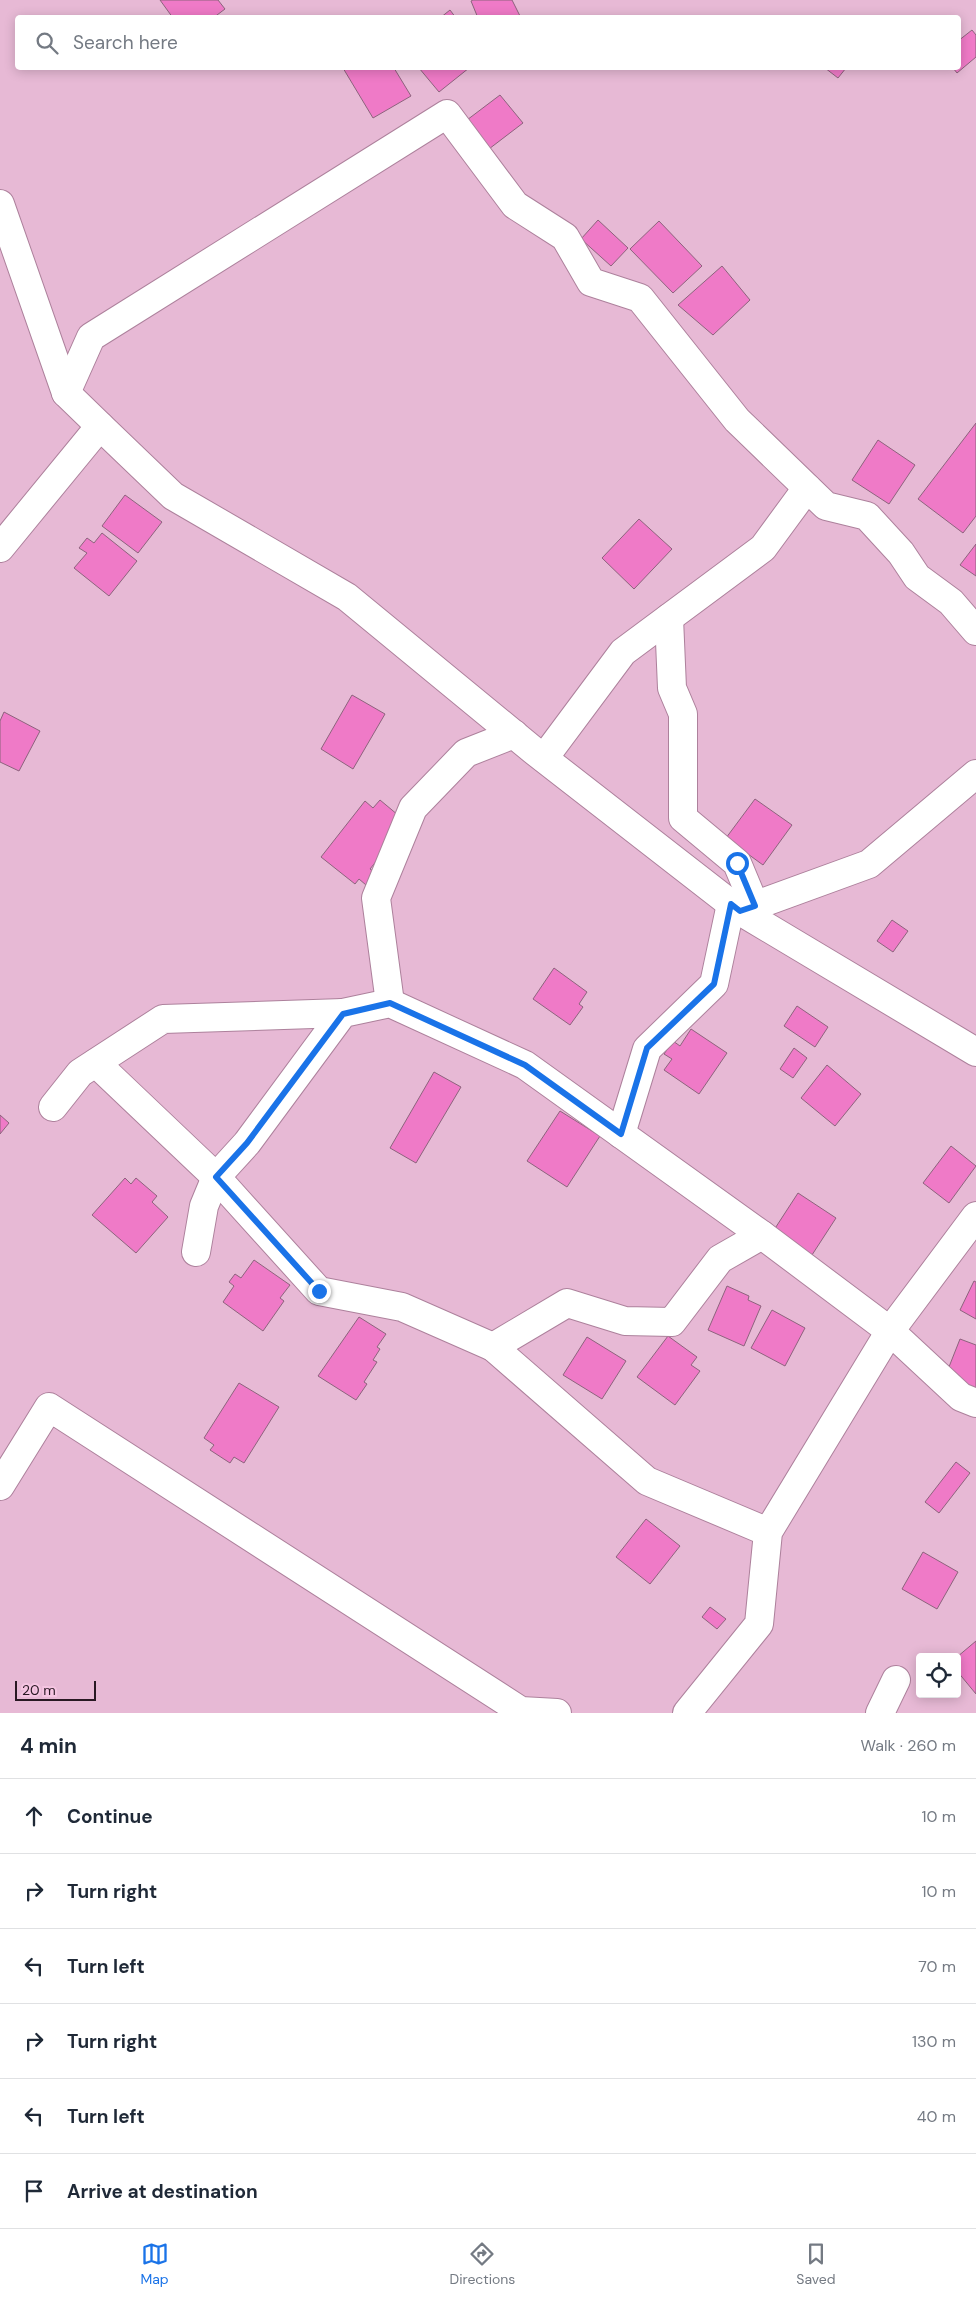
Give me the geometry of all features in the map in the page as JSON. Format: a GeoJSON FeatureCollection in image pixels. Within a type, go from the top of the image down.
{"type":"FeatureCollection","features":[{"type":"Feature","properties":{"kind":"street"},"geometry":{"type":"LineString","coordinates":[[66,393],[91,338],[447,114],[516,205],[565,237],[592,282],[640,298],[737,420],[826,506],[867,516],[901,553],[918,577],[950,602],[976,631]]}},
{"type":"Feature","properties":{"kind":"street"},"geometry":{"type":"LineString","coordinates":[[0,204],[10,261],[66,393],[173,496],[348,597],[544,758],[742,907],[976,1052]]}},
{"type":"Feature","properties":{"kind":"street"},"geometry":{"type":"LineString","coordinates":[[0,548],[100,426]]}},
{"type":"Feature","properties":{"kind":"street"},"geometry":{"type":"LineString","coordinates":[[544,758],[624,652],[763,548],[807,488]]}},
{"type":"Feature","properties":{"kind":"street"},"geometry":{"type":"LineString","coordinates":[[621,1134],[647,1048],[714,984],[742,907],[737,863],[683,818],[683,714],[672,688],[669,618]]}},
{"type":"Feature","properties":{"kind":"street"},"geometry":{"type":"LineString","coordinates":[[390,1003],[376,898],[414,808],[466,753],[514,734]]}},
{"type":"Feature","properties":{"kind":"street"},"geometry":{"type":"LineString","coordinates":[[742,907],[869,864],[976,774]]}},
{"type":"Feature","properties":{"kind":"street"},"geometry":{"type":"LineString","coordinates":[[53,1107],[80,1073],[163,1019],[343,1014],[390,1003],[525,1065],[762,1235],[890,1331],[962,1397],[976,1403]]}},
{"type":"Feature","properties":{"kind":"street"},"geometry":{"type":"LineString","coordinates":[[196,1252],[204,1206],[216,1177],[247,1143],[343,1014]]}},
{"type":"Feature","properties":{"kind":"street"},"geometry":{"type":"LineString","coordinates":[[96,1063],[216,1177],[319,1291],[402,1307],[493,1347],[647,1481],[768,1532]]}},
{"type":"Feature","properties":{"kind":"street"},"geometry":{"type":"LineString","coordinates":[[687,1713],[759,1624],[768,1532],[890,1331],[976,1216]]}},
{"type":"Feature","properties":{"kind":"street"},"geometry":{"type":"LineString","coordinates":[[493,1347],[567,1303],[625,1321],[672,1322],[720,1259],[762,1235]]}},
{"type":"Feature","properties":{"kind":"street"},"geometry":{"type":"LineString","coordinates":[[0,1486],[50,1408],[521,1711],[557,1713]]}},
{"type":"Feature","properties":{"kind":"street"},"geometry":{"type":"LineString","coordinates":[[880,1713],[896,1680]]}},
{"type":"Feature","properties":{"kind":"building"},"geometry":{"type":"Polygon","coordinates":[[[160,0],[218,0],[225,9],[217,15],[171,15],[160,0]]]}},
{"type":"Feature","properties":{"kind":"building"},"geometry":{"type":"Polygon","coordinates":[[[512,0],[520,15],[477,15],[471,1],[512,0]]]}},
{"type":"Feature","properties":{"kind":"building"},"geometry":{"type":"Polygon","coordinates":[[[450,10],[454,15],[444,15],[450,10]]]}},
{"type":"Feature","properties":{"kind":"building"},"geometry":{"type":"Polygon","coordinates":[[[972,30],[976,35],[976,57],[961,70],[961,39],[972,30]]]}},
{"type":"Feature","properties":{"kind":"building"},"geometry":{"type":"Polygon","coordinates":[[[344,70],[395,70],[411,96],[373,118],[344,70]]]}},
{"type":"Feature","properties":{"kind":"building"},"geometry":{"type":"Polygon","coordinates":[[[421,70],[466,70],[439,92],[421,70]]]}},
{"type":"Feature","properties":{"kind":"building"},"geometry":{"type":"Polygon","coordinates":[[[828,70],[844,70],[838,78],[828,70]]]}},
{"type":"Feature","properties":{"kind":"building"},"geometry":{"type":"Polygon","coordinates":[[[500,95],[523,123],[485,152],[463,123],[500,95]]]}},
{"type":"Feature","properties":{"kind":"building"},"geometry":{"type":"Polygon","coordinates":[[[598,220],[628,248],[611,266],[581,239],[598,220]]]}},
{"type":"Feature","properties":{"kind":"building"},"geometry":{"type":"Polygon","coordinates":[[[659,221],[702,266],[673,293],[630,249],[659,221]]]}},
{"type":"Feature","properties":{"kind":"building"},"geometry":{"type":"Polygon","coordinates":[[[722,266],[750,300],[713,335],[678,305],[722,266]]]}},
{"type":"Feature","properties":{"kind":"building"},"geometry":{"type":"Polygon","coordinates":[[[976,423],[976,516],[963,533],[918,499],[976,423]]]}},
{"type":"Feature","properties":{"kind":"building"},"geometry":{"type":"Polygon","coordinates":[[[878,440],[915,465],[889,504],[852,480],[878,440]]]}},
{"type":"Feature","properties":{"kind":"building"},"geometry":{"type":"Polygon","coordinates":[[[125,495],[162,522],[138,553],[102,526],[125,495]]]}},
{"type":"Feature","properties":{"kind":"building"},"geometry":{"type":"Polygon","coordinates":[[[639,519],[672,549],[634,589],[602,558],[639,519]]]}},
{"type":"Feature","properties":{"kind":"building"},"geometry":{"type":"Polygon","coordinates":[[[102,533],[137,561],[109,596],[74,568],[87,553],[79,548],[87,538],[94,543],[102,533]]]}},
{"type":"Feature","properties":{"kind":"building"},"geometry":{"type":"Polygon","coordinates":[[[976,544],[976,576],[960,565],[976,544]]]}},
{"type":"Feature","properties":{"kind":"building"},"geometry":{"type":"Polygon","coordinates":[[[352,695],[385,714],[353,769],[321,749],[352,695]]]}},
{"type":"Feature","properties":{"kind":"building"},"geometry":{"type":"Polygon","coordinates":[[[4,712],[40,731],[19,771],[0,762],[0,721],[4,712]]]}},
{"type":"Feature","properties":{"kind":"building"},"geometry":{"type":"Polygon","coordinates":[[[755,799],[792,825],[763,865],[726,838],[755,799]]]}},
{"type":"Feature","properties":{"kind":"building"},"geometry":{"type":"Polygon","coordinates":[[[380,800],[398,815],[392,823],[401,830],[370,869],[376,873],[366,885],[359,879],[355,884],[321,857],[365,801],[373,808],[380,800]]]}},
{"type":"Feature","properties":{"kind":"building"},"geometry":{"type":"Polygon","coordinates":[[[892,920],[908,931],[893,952],[877,941],[892,920]]]}},
{"type":"Feature","properties":{"kind":"building"},"geometry":{"type":"Polygon","coordinates":[[[554,968],[587,992],[579,1004],[583,1007],[570,1025],[533,999],[554,968]]]}},
{"type":"Feature","properties":{"kind":"building"},"geometry":{"type":"Polygon","coordinates":[[[797,1006],[828,1027],[815,1047],[784,1026],[797,1006]]]}},
{"type":"Feature","properties":{"kind":"building"},"geometry":{"type":"Polygon","coordinates":[[[691,1029],[727,1053],[699,1094],[664,1070],[672,1059],[664,1054],[673,1041],[680,1046],[691,1029]]]}},
{"type":"Feature","properties":{"kind":"building"},"geometry":{"type":"Polygon","coordinates":[[[794,1048],[807,1058],[793,1078],[780,1069],[794,1048]]]}},
{"type":"Feature","properties":{"kind":"building"},"geometry":{"type":"Polygon","coordinates":[[[827,1065],[861,1094],[835,1126],[801,1098],[827,1065]]]}},
{"type":"Feature","properties":{"kind":"building"},"geometry":{"type":"Polygon","coordinates":[[[434,1072],[461,1087],[416,1163],[390,1148],[434,1072]]]}},
{"type":"Feature","properties":{"kind":"building"},"geometry":{"type":"Polygon","coordinates":[[[560,1111],[600,1136],[567,1187],[527,1161],[560,1111]]]}},
{"type":"Feature","properties":{"kind":"building"},"geometry":{"type":"Polygon","coordinates":[[[0,1115],[9,1123],[0,1134],[0,1115]]]}},
{"type":"Feature","properties":{"kind":"building"},"geometry":{"type":"Polygon","coordinates":[[[951,1146],[976,1166],[949,1203],[923,1183],[951,1146]]]}},
{"type":"Feature","properties":{"kind":"building"},"geometry":{"type":"Polygon","coordinates":[[[125,1178],[131,1184],[136,1178],[157,1196],[152,1202],[168,1217],[136,1253],[92,1215],[125,1178]]]}},
{"type":"Feature","properties":{"kind":"building"},"geometry":{"type":"Polygon","coordinates":[[[798,1193],[836,1218],[810,1258],[772,1233],[798,1193]]]}},
{"type":"Feature","properties":{"kind":"building"},"geometry":{"type":"Polygon","coordinates":[[[254,1260],[290,1285],[280,1298],[284,1301],[263,1331],[223,1302],[234,1286],[229,1282],[235,1274],[241,1278],[254,1260]]]}},
{"type":"Feature","properties":{"kind":"building"},"geometry":{"type":"Polygon","coordinates":[[[974,1281],[976,1282],[976,1319],[960,1310],[974,1281]]]}},
{"type":"Feature","properties":{"kind":"building"},"geometry":{"type":"Polygon","coordinates":[[[727,1286],[749,1296],[748,1300],[761,1306],[744,1346],[708,1330],[727,1286]]]}},
{"type":"Feature","properties":{"kind":"building"},"geometry":{"type":"Polygon","coordinates":[[[772,1310],[805,1328],[785,1366],[751,1348],[772,1310]]]}},
{"type":"Feature","properties":{"kind":"building"},"geometry":{"type":"Polygon","coordinates":[[[359,1317],[386,1334],[377,1347],[380,1349],[373,1360],[377,1362],[364,1382],[367,1384],[356,1400],[318,1376],[359,1317]]]}},
{"type":"Feature","properties":{"kind":"building"},"geometry":{"type":"Polygon","coordinates":[[[668,1336],[697,1357],[691,1365],[700,1371],[675,1405],[637,1377],[668,1336]]]}},
{"type":"Feature","properties":{"kind":"building"},"geometry":{"type":"Polygon","coordinates":[[[587,1337],[626,1361],[602,1399],[563,1375],[587,1337]]]}},
{"type":"Feature","properties":{"kind":"building"},"geometry":{"type":"Polygon","coordinates":[[[960,1339],[976,1345],[976,1388],[945,1377],[960,1339]]]}},
{"type":"Feature","properties":{"kind":"building"},"geometry":{"type":"Polygon","coordinates":[[[239,1383],[279,1407],[244,1463],[234,1457],[230,1463],[210,1450],[214,1445],[204,1438],[239,1383]]]}},
{"type":"Feature","properties":{"kind":"building"},"geometry":{"type":"Polygon","coordinates":[[[956,1462],[970,1473],[939,1513],[925,1502],[956,1462]]]}},
{"type":"Feature","properties":{"kind":"building"},"geometry":{"type":"Polygon","coordinates":[[[646,1519],[680,1546],[650,1584],[616,1557],[646,1519]]]}},
{"type":"Feature","properties":{"kind":"building"},"geometry":{"type":"Polygon","coordinates":[[[923,1552],[958,1572],[937,1609],[902,1589],[923,1552]]]}},
{"type":"Feature","properties":{"kind":"building"},"geometry":{"type":"Polygon","coordinates":[[[710,1607],[726,1619],[717,1629],[702,1617],[710,1607]]]}},
{"type":"Feature","properties":{"kind":"building"},"geometry":{"type":"Polygon","coordinates":[[[976,1641],[976,1694],[961,1676],[961,1654],[976,1641]]]}},
{"type":"Feature","properties":{"kind":"route"},"geometry":{"type":"LineString","coordinates":[[319,1291],[216,1177],[247,1143],[343,1014],[390,1003],[525,1065],[621,1134],[647,1048],[714,984],[731,904],[740,911],[755,906],[737,863]]}}]}
